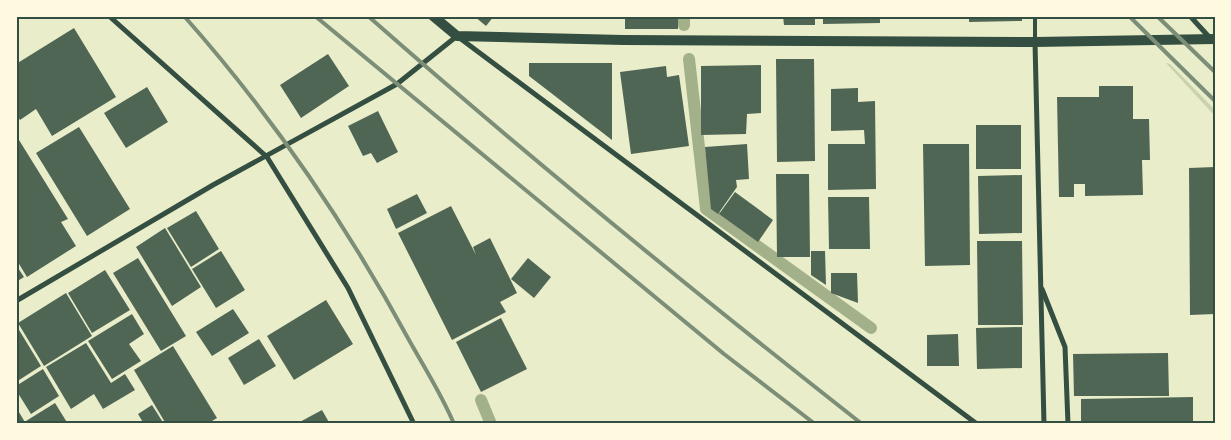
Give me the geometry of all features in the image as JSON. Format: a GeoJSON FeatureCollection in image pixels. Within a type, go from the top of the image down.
{"type":"FeatureCollection","features":[{"type":"Feature","properties":{"kind":"main road"},"geometry":{"type":"LineString","coordinates":[[433,16],[457,36],[632,40],[1035,42],[1213,40]]}},
{"type":"Feature","properties":{"kind":"street"},"geometry":{"type":"LineString","coordinates":[[109,16],[267,157],[348,288],[414,424]]}},
{"type":"Feature","properties":{"kind":"street"},"geometry":{"type":"LineString","coordinates":[[1190,16],[1213,40]]}},
{"type":"Feature","properties":{"kind":"street"},"geometry":{"type":"LineString","coordinates":[[16,301],[213,185],[397,84],[457,36],[978,424]]}},
{"type":"Feature","properties":{"kind":"street"},"geometry":{"type":"LineString","coordinates":[[1035,42],[1044,424]]}},
{"type":"Feature","properties":{"kind":"street"},"geometry":{"type":"LineString","coordinates":[[1040,284],[1065,347],[1068,424]]}},
{"type":"Feature","properties":{"kind":"lane"},"geometry":{"type":"LineString","coordinates":[[1035,16],[1035,42]]}},
{"type":"Feature","properties":{"kind":"green space"},"geometry":{"type":"Polygon","coordinates":[[[1166,63],[1170,64],[1215,110],[1215,116],[1166,63]]]}},
{"type":"Feature","properties":{"kind":"building"},"geometry":{"type":"Polygon","coordinates":[[[474,16],[494,16],[486,26],[474,16]]]}},
{"type":"Feature","properties":{"kind":"building"},"geometry":{"type":"Polygon","coordinates":[[[625,16],[678,16],[678,29],[625,29],[625,16]]]}},
{"type":"Feature","properties":{"kind":"building"},"geometry":{"type":"Polygon","coordinates":[[[783,16],[815,16],[815,25],[784,25],[783,16]]]}},
{"type":"Feature","properties":{"kind":"building"},"geometry":{"type":"Polygon","coordinates":[[[823,16],[880,16],[880,23],[823,24],[823,16]]]}},
{"type":"Feature","properties":{"kind":"building"},"geometry":{"type":"Polygon","coordinates":[[[969,16],[1022,16],[1022,21],[969,22],[969,16]]]}},
{"type":"Feature","properties":{"kind":"building"},"geometry":{"type":"Polygon","coordinates":[[[74,28],[116,97],[52,136],[36,109],[20,120],[16,114],[16,64],[74,28]]]}},
{"type":"Feature","properties":{"kind":"building"},"geometry":{"type":"Polygon","coordinates":[[[328,54],[349,86],[301,118],[280,85],[328,54]]]}},
{"type":"Feature","properties":{"kind":"building"},"geometry":{"type":"Polygon","coordinates":[[[776,59],[814,59],[815,161],[777,162],[776,59]]]}},
{"type":"Feature","properties":{"kind":"building"},"geometry":{"type":"Polygon","coordinates":[[[529,63],[612,63],[612,140],[529,76],[529,63]]]}},
{"type":"Feature","properties":{"kind":"building"},"geometry":{"type":"Polygon","coordinates":[[[761,65],[761,113],[747,114],[746,134],[701,135],[701,66],[761,65]]]}},
{"type":"Feature","properties":{"kind":"building"},"geometry":{"type":"Polygon","coordinates":[[[666,66],[667,77],[679,75],[689,146],[631,154],[620,72],[666,66]]]}},
{"type":"Feature","properties":{"kind":"building"},"geometry":{"type":"Polygon","coordinates":[[[1099,86],[1133,86],[1133,119],[1149,119],[1150,160],[1142,160],[1143,195],[1085,196],[1085,184],[1074,184],[1074,197],[1059,197],[1057,97],[1099,97],[1099,86]]]}},
{"type":"Feature","properties":{"kind":"building"},"geometry":{"type":"Polygon","coordinates":[[[147,87],[168,122],[126,148],[104,113],[147,87]]]}},
{"type":"Feature","properties":{"kind":"building"},"geometry":{"type":"Polygon","coordinates":[[[858,88],[858,102],[875,101],[876,189],[828,190],[828,144],[865,144],[864,130],[831,131],[831,89],[858,88]]]}},
{"type":"Feature","properties":{"kind":"building"},"geometry":{"type":"Polygon","coordinates":[[[378,111],[398,152],[377,163],[371,153],[363,156],[348,126],[378,111]]]}},
{"type":"Feature","properties":{"kind":"building"},"geometry":{"type":"Polygon","coordinates":[[[976,125],[1021,125],[1021,169],[976,169],[976,125]]]}},
{"type":"Feature","properties":{"kind":"building"},"geometry":{"type":"Polygon","coordinates":[[[79,127],[130,209],[87,236],[36,153],[79,127]]]}},
{"type":"Feature","properties":{"kind":"building"},"geometry":{"type":"Polygon","coordinates":[[[19,140],[68,219],[61,222],[76,246],[27,277],[16,259],[16,142],[19,140]]]}},
{"type":"Feature","properties":{"kind":"building"},"geometry":{"type":"Polygon","coordinates":[[[747,144],[749,179],[736,180],[737,187],[718,214],[711,209],[705,147],[747,144]]]}},
{"type":"Feature","properties":{"kind":"building"},"geometry":{"type":"Polygon","coordinates":[[[923,144],[969,144],[970,265],[925,266],[923,144]]]}},
{"type":"Feature","properties":{"kind":"building"},"geometry":{"type":"Polygon","coordinates":[[[1215,167],[1215,314],[1190,315],[1189,168],[1215,167]]]}},
{"type":"Feature","properties":{"kind":"building"},"geometry":{"type":"Polygon","coordinates":[[[776,174],[809,174],[810,257],[777,257],[776,174]]]}},
{"type":"Feature","properties":{"kind":"building"},"geometry":{"type":"Polygon","coordinates":[[[1022,175],[1022,233],[979,234],[978,176],[1022,175]]]}},
{"type":"Feature","properties":{"kind":"building"},"geometry":{"type":"Polygon","coordinates":[[[735,192],[773,220],[758,242],[719,214],[735,192]]]}},
{"type":"Feature","properties":{"kind":"building"},"geometry":{"type":"Polygon","coordinates":[[[417,194],[427,213],[396,229],[387,209],[417,194]]]}},
{"type":"Feature","properties":{"kind":"building"},"geometry":{"type":"Polygon","coordinates":[[[828,197],[869,197],[870,249],[829,249],[828,197]]]}},
{"type":"Feature","properties":{"kind":"building"},"geometry":{"type":"Polygon","coordinates":[[[451,206],[476,255],[473,247],[490,238],[517,293],[500,302],[506,312],[452,340],[398,233],[451,206]]]}},
{"type":"Feature","properties":{"kind":"building"},"geometry":{"type":"Polygon","coordinates":[[[196,211],[219,249],[191,267],[167,228],[196,211]]]}},
{"type":"Feature","properties":{"kind":"building"},"geometry":{"type":"Polygon","coordinates":[[[165,228],[201,287],[172,306],[136,247],[165,228]]]}},
{"type":"Feature","properties":{"kind":"building"},"geometry":{"type":"Polygon","coordinates":[[[977,241],[1022,241],[1023,325],[978,325],[977,241]]]}},
{"type":"Feature","properties":{"kind":"building"},"geometry":{"type":"Polygon","coordinates":[[[221,251],[245,290],[216,308],[192,269],[221,251]]]}},
{"type":"Feature","properties":{"kind":"building"},"geometry":{"type":"Polygon","coordinates":[[[811,251],[825,251],[826,285],[811,275],[811,251]]]}},
{"type":"Feature","properties":{"kind":"building"},"geometry":{"type":"Polygon","coordinates":[[[138,258],[186,336],[161,351],[113,273],[138,258]]]}},
{"type":"Feature","properties":{"kind":"building"},"geometry":{"type":"Polygon","coordinates":[[[528,258],[551,277],[534,298],[511,279],[528,258]]]}},
{"type":"Feature","properties":{"kind":"building"},"geometry":{"type":"Polygon","coordinates":[[[16,265],[24,277],[16,282],[16,265]]]}},
{"type":"Feature","properties":{"kind":"building"},"geometry":{"type":"Polygon","coordinates":[[[105,270],[130,310],[92,333],[68,293],[105,270]]]}},
{"type":"Feature","properties":{"kind":"building"},"geometry":{"type":"Polygon","coordinates":[[[831,273],[857,273],[858,303],[831,293],[831,273]]]}},
{"type":"Feature","properties":{"kind":"building"},"geometry":{"type":"Polygon","coordinates":[[[66,293],[92,336],[44,366],[18,323],[66,293]]]}},
{"type":"Feature","properties":{"kind":"building"},"geometry":{"type":"Polygon","coordinates":[[[326,300],[353,344],[294,380],[267,336],[326,300]]]}},
{"type":"Feature","properties":{"kind":"building"},"geometry":{"type":"Polygon","coordinates":[[[233,309],[249,333],[212,356],[196,332],[233,309]]]}},
{"type":"Feature","properties":{"kind":"building"},"geometry":{"type":"Polygon","coordinates":[[[132,314],[144,334],[129,344],[141,361],[112,379],[88,341],[132,314]]]}},
{"type":"Feature","properties":{"kind":"building"},"geometry":{"type":"Polygon","coordinates":[[[501,318],[527,369],[481,392],[456,342],[501,318]]]}},
{"type":"Feature","properties":{"kind":"building"},"geometry":{"type":"Polygon","coordinates":[[[16,325],[41,366],[16,382],[16,325]]]}},
{"type":"Feature","properties":{"kind":"building"},"geometry":{"type":"Polygon","coordinates":[[[1022,327],[1022,368],[977,369],[976,328],[1022,327]]]}},
{"type":"Feature","properties":{"kind":"building"},"geometry":{"type":"Polygon","coordinates":[[[958,334],[959,366],[927,366],[927,335],[958,334]]]}},
{"type":"Feature","properties":{"kind":"building"},"geometry":{"type":"Polygon","coordinates":[[[259,339],[276,366],[244,385],[228,358],[259,339]]]}},
{"type":"Feature","properties":{"kind":"building"},"geometry":{"type":"Polygon","coordinates":[[[86,343],[111,383],[125,374],[135,390],[103,409],[94,394],[71,409],[46,367],[86,343]]]}},
{"type":"Feature","properties":{"kind":"building"},"geometry":{"type":"Polygon","coordinates":[[[173,346],[217,418],[207,424],[166,424],[134,370],[173,346]]]}},
{"type":"Feature","properties":{"kind":"building"},"geometry":{"type":"Polygon","coordinates":[[[1168,353],[1169,396],[1074,396],[1073,354],[1168,353]]]}},
{"type":"Feature","properties":{"kind":"building"},"geometry":{"type":"Polygon","coordinates":[[[43,369],[59,396],[31,414],[16,390],[16,386],[43,369]]]}},
{"type":"Feature","properties":{"kind":"building"},"geometry":{"type":"Polygon","coordinates":[[[1193,397],[1193,424],[1081,424],[1081,399],[1193,397]]]}},
{"type":"Feature","properties":{"kind":"building"},"geometry":{"type":"Polygon","coordinates":[[[55,403],[68,424],[28,424],[26,421],[55,403]]]}},
{"type":"Feature","properties":{"kind":"building"},"geometry":{"type":"Polygon","coordinates":[[[152,405],[164,424],[144,424],[138,414],[152,405]]]}},
{"type":"Feature","properties":{"kind":"building"},"geometry":{"type":"Polygon","coordinates":[[[16,407],[26,424],[16,424],[16,407]]]}},
{"type":"Feature","properties":{"kind":"building"},"geometry":{"type":"Polygon","coordinates":[[[322,410],[330,424],[296,424],[322,410]]]}},
{"type":"Feature","properties":{"kind":"waterway"},"geometry":{"type":"LineString","coordinates":[[684,16],[684,25]]}},
{"type":"Feature","properties":{"kind":"waterway"},"geometry":{"type":"LineString","coordinates":[[689,59],[706,209],[871,328]]}},
{"type":"Feature","properties":{"kind":"waterway"},"geometry":{"type":"LineString","coordinates":[[481,400],[491,424]]}},
{"type":"Feature","properties":{"kind":"railway"},"geometry":{"type":"LineString","coordinates":[[184,16],[247,92],[306,171],[360,254],[454,424]]}},
{"type":"Feature","properties":{"kind":"railway"},"geometry":{"type":"LineString","coordinates":[[315,16],[724,354],[815,424]]}},
{"type":"Feature","properties":{"kind":"railway"},"geometry":{"type":"LineString","coordinates":[[368,16],[489,121],[612,223],[862,424]]}},
{"type":"Feature","properties":{"kind":"railway"},"geometry":{"type":"LineString","coordinates":[[1129,16],[1215,101]]}},
{"type":"Feature","properties":{"kind":"railway"},"geometry":{"type":"LineString","coordinates":[[1157,16],[1215,72]]}}]}
